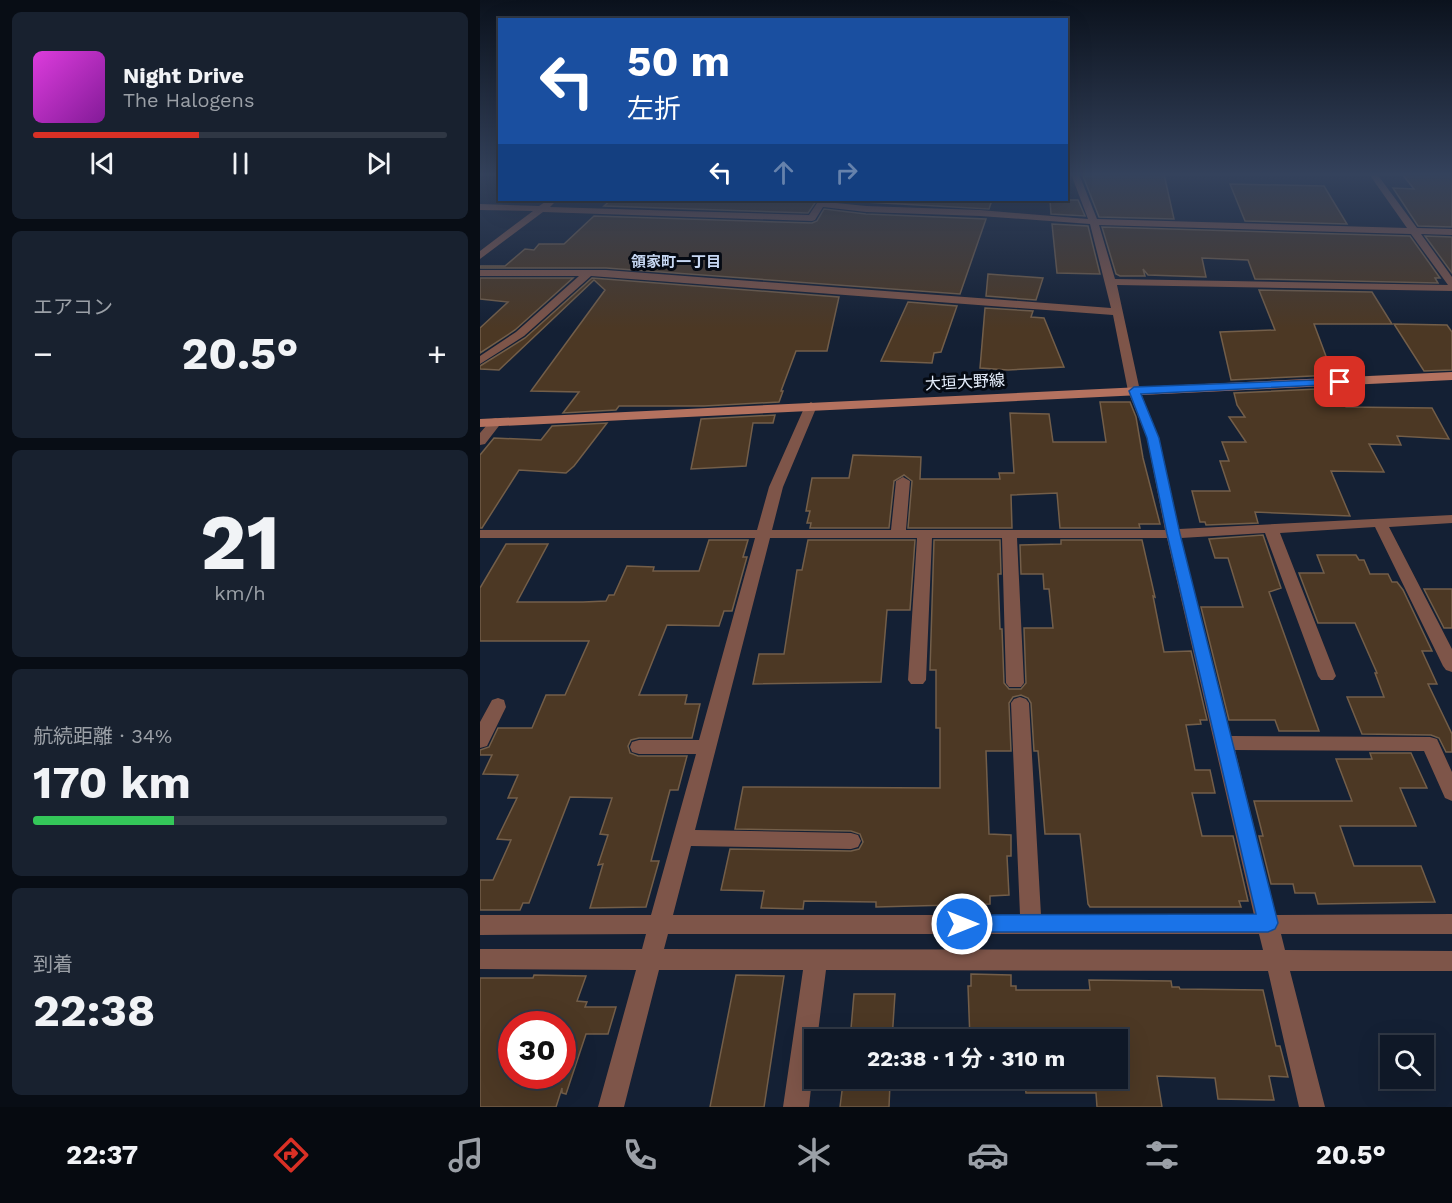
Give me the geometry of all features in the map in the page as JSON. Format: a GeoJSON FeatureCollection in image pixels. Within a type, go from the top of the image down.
{"type":"FeatureCollection","features":[{"type":"Feature","properties":{"kind":"main road","name":"大垣大野線"},"geometry":{"type":"LineString","coordinates":[[480,423],[1452,376]]}},
{"type":"Feature","properties":{"kind":"street"},"geometry":{"type":"LineString","coordinates":[[480,256],[520,226]]}},
{"type":"Feature","properties":{"kind":"street"},"geometry":{"type":"LineString","coordinates":[[1095,226],[1111,282],[1134,391],[1153,438],[1173,534],[1312,1107]]}},
{"type":"Feature","properties":{"kind":"street"},"geometry":{"type":"LineString","coordinates":[[1224,226],[1452,232]]}},
{"type":"Feature","properties":{"kind":"street"},"geometry":{"type":"LineString","coordinates":[[1410,226],[1452,286]]}},
{"type":"Feature","properties":{"kind":"street"},"geometry":{"type":"LineString","coordinates":[[480,273],[587,274],[748,283],[1116,312]]}},
{"type":"Feature","properties":{"kind":"street"},"geometry":{"type":"LineString","coordinates":[[480,361],[520,334],[587,274]]}},
{"type":"Feature","properties":{"kind":"street"},"geometry":{"type":"LineString","coordinates":[[1111,282],[1452,286]]}},
{"type":"Feature","properties":{"kind":"street"},"geometry":{"type":"LineString","coordinates":[[611,1107],[776,487],[811,406]]}},
{"type":"Feature","properties":{"kind":"street"},"geometry":{"type":"LineString","coordinates":[[480,441],[496,422]]}},
{"type":"Feature","properties":{"kind":"street"},"geometry":{"type":"LineString","coordinates":[[898,533],[903,481]]}},
{"type":"Feature","properties":{"kind":"street"},"geometry":{"type":"LineString","coordinates":[[480,534],[1173,534],[1452,519]]}},
{"type":"Feature","properties":{"kind":"street"},"geometry":{"type":"LineString","coordinates":[[1380,523],[1452,666]]}},
{"type":"Feature","properties":{"kind":"street"},"geometry":{"type":"LineString","coordinates":[[1271,528],[1327,676]]}},
{"type":"Feature","properties":{"kind":"street"},"geometry":{"type":"LineString","coordinates":[[916,680],[925,533]]}},
{"type":"Feature","properties":{"kind":"street"},"geometry":{"type":"LineString","coordinates":[[1009,534],[1031,923]]}},
{"type":"Feature","properties":{"kind":"street"},"geometry":{"type":"LineString","coordinates":[[480,741],[498,704],[497,707]]}},
{"type":"Feature","properties":{"kind":"street"},"geometry":{"type":"LineString","coordinates":[[1224,743],[1430,744],[1452,793]]}},
{"type":"Feature","properties":{"kind":"street"},"geometry":{"type":"LineString","coordinates":[[639,747],[707,747]]}},
{"type":"Feature","properties":{"kind":"street"},"geometry":{"type":"LineString","coordinates":[[682,838],[851,841]]}},
{"type":"Feature","properties":{"kind":"street"},"geometry":{"type":"LineString","coordinates":[[480,925],[1452,924]]}},
{"type":"Feature","properties":{"kind":"street"},"geometry":{"type":"LineString","coordinates":[[480,958],[1452,961]]}},
{"type":"Feature","properties":{"kind":"street"},"geometry":{"type":"LineString","coordinates":[[796,1107],[816,959]]}},
{"type":"Feature","properties":{"kind":"building"},"geometry":{"type":"Polygon","coordinates":[[[584,226],[984,226],[960,294],[606,268],[480,268],[480,266],[505,266],[525,249],[534,250],[539,244],[564,244],[584,226]]]}},
{"type":"Feature","properties":{"kind":"building"},"geometry":{"type":"Polygon","coordinates":[[[1052,226],[1088,226],[1100,274],[1057,273],[1052,226]]]}},
{"type":"Feature","properties":{"kind":"building"},"geometry":{"type":"Polygon","coordinates":[[[1418,226],[1452,226],[1452,227],[1418,226]]]}},
{"type":"Feature","properties":{"kind":"building"},"geometry":{"type":"Polygon","coordinates":[[[1102,227],[1410,236],[1440,278],[1435,278],[1438,283],[1255,279],[1248,260],[1202,258],[1206,277],[1148,275],[1143,269],[1145,276],[1120,276],[1116,274],[1102,227]]]}},
{"type":"Feature","properties":{"kind":"building"},"geometry":{"type":"Polygon","coordinates":[[[1425,236],[1452,237],[1452,273],[1425,236]]]}},
{"type":"Feature","properties":{"kind":"building"},"geometry":{"type":"Polygon","coordinates":[[[988,274],[1043,278],[1036,300],[986,296],[988,274]]]}},
{"type":"Feature","properties":{"kind":"building"},"geometry":{"type":"Polygon","coordinates":[[[480,278],[573,278],[515,330],[480,353],[480,328],[508,302],[480,299],[480,278]]]}},
{"type":"Feature","properties":{"kind":"building"},"geometry":{"type":"Polygon","coordinates":[[[592,278],[839,297],[827,351],[796,351],[779,402],[704,406],[619,406],[616,410],[563,413],[579,392],[531,391],[605,290],[594,280],[499,370],[480,369],[480,366],[525,338],[592,278]]]}},
{"type":"Feature","properties":{"kind":"building"},"geometry":{"type":"Polygon","coordinates":[[[1259,290],[1372,292],[1392,324],[1314,324],[1333,375],[1231,380],[1220,332],[1275,330],[1259,290]]]}},
{"type":"Feature","properties":{"kind":"building"},"geometry":{"type":"Polygon","coordinates":[[[908,302],[957,306],[941,352],[934,353],[932,363],[881,361],[908,302]]]}},
{"type":"Feature","properties":{"kind":"building"},"geometry":{"type":"Polygon","coordinates":[[[985,308],[1033,311],[1031,317],[1044,318],[1064,367],[1008,370],[980,368],[985,308]]]}},
{"type":"Feature","properties":{"kind":"building"},"geometry":{"type":"Polygon","coordinates":[[[1394,324],[1447,325],[1452,332],[1452,370],[1424,371],[1394,324]]]}},
{"type":"Feature","properties":{"kind":"building"},"geometry":{"type":"Polygon","coordinates":[[[1338,388],[1346,407],[1432,408],[1449,439],[1397,436],[1401,445],[1369,444],[1384,472],[1331,471],[1350,516],[1255,512],[1258,523],[1206,525],[1205,522],[1200,522],[1192,491],[1230,491],[1220,461],[1229,461],[1222,442],[1246,442],[1229,417],[1245,417],[1237,405],[1234,393],[1338,388]]]}},
{"type":"Feature","properties":{"kind":"building"},"geometry":{"type":"Polygon","coordinates":[[[1100,402],[1130,402],[1136,417],[1143,458],[1160,524],[1139,524],[1140,528],[1060,528],[1057,493],[1011,495],[1012,528],[908,528],[912,481],[904,475],[894,481],[889,528],[810,528],[811,523],[807,523],[810,511],[806,511],[812,478],[849,478],[853,455],[921,457],[920,479],[1000,479],[999,473],[1014,473],[1010,413],[1049,414],[1053,442],[1106,442],[1100,402]]]}},
{"type":"Feature","properties":{"kind":"building"},"geometry":{"type":"Polygon","coordinates":[[[775,415],[773,423],[753,423],[746,466],[691,469],[701,419],[775,415]]]}},
{"type":"Feature","properties":{"kind":"building"},"geometry":{"type":"Polygon","coordinates":[[[607,423],[566,473],[519,470],[480,528],[480,455],[494,438],[541,440],[552,426],[607,423]]]}},
{"type":"Feature","properties":{"kind":"building"},"geometry":{"type":"Polygon","coordinates":[[[1263,535],[1281,588],[1269,592],[1319,731],[1279,731],[1275,720],[1229,720],[1201,607],[1243,607],[1228,558],[1215,558],[1209,539],[1263,535]]]}},
{"type":"Feature","properties":{"kind":"building"},"geometry":{"type":"Polygon","coordinates":[[[709,540],[748,540],[743,557],[747,557],[732,611],[724,611],[719,626],[667,625],[639,695],[687,695],[685,704],[700,704],[692,738],[639,738],[631,740],[628,746],[630,753],[638,756],[687,756],[678,790],[670,790],[651,861],[659,861],[646,907],[590,908],[603,864],[598,865],[608,835],[600,834],[612,798],[570,797],[529,903],[523,903],[520,910],[480,910],[480,880],[493,880],[511,840],[497,839],[517,798],[508,798],[518,775],[483,774],[492,755],[480,755],[480,750],[489,747],[498,728],[532,728],[546,695],[565,695],[589,641],[480,641],[480,588],[506,544],[548,544],[517,602],[583,602],[606,601],[609,595],[614,595],[627,566],[654,567],[653,571],[699,571],[709,540]]]}},
{"type":"Feature","properties":{"kind":"building"},"geometry":{"type":"Polygon","coordinates":[[[808,540],[915,540],[910,610],[887,610],[881,682],[753,684],[759,654],[784,654],[797,570],[802,570],[808,540]]]}},
{"type":"Feature","properties":{"kind":"building"},"geometry":{"type":"Polygon","coordinates":[[[934,540],[1000,540],[1001,574],[998,574],[1004,683],[1009,689],[1021,689],[1026,683],[1024,628],[1053,628],[1049,589],[1044,589],[1043,574],[1021,574],[1020,545],[1061,544],[1061,540],[1142,540],[1164,652],[1191,651],[1207,720],[1200,720],[1201,724],[1186,725],[1195,770],[1210,770],[1215,793],[1192,793],[1202,836],[1233,836],[1248,901],[1239,901],[1241,907],[1090,907],[1080,834],[1045,834],[1038,751],[1034,751],[1031,703],[1028,698],[1021,695],[1013,697],[1009,703],[1011,751],[986,751],[989,834],[1011,835],[1011,856],[1007,856],[1009,895],[990,896],[990,904],[876,907],[876,902],[804,901],[803,909],[761,908],[764,891],[721,890],[730,849],[851,851],[859,849],[863,842],[860,834],[851,831],[735,829],[743,787],[940,788],[940,728],[936,728],[936,670],[930,670],[934,540]]]}},
{"type":"Feature","properties":{"kind":"building"},"geometry":{"type":"Polygon","coordinates":[[[1317,555],[1356,555],[1359,560],[1364,560],[1370,574],[1388,574],[1392,582],[1397,582],[1403,590],[1432,651],[1422,651],[1437,684],[1428,684],[1452,734],[1452,752],[1446,752],[1439,738],[1431,735],[1362,734],[1347,697],[1384,697],[1375,673],[1377,673],[1355,623],[1318,623],[1299,573],[1324,573],[1317,555]]]}},
{"type":"Feature","properties":{"kind":"building"},"geometry":{"type":"Polygon","coordinates":[[[1424,589],[1452,589],[1452,628],[1444,628],[1424,589]]]}},
{"type":"Feature","properties":{"kind":"building"},"geometry":{"type":"Polygon","coordinates":[[[1370,753],[1411,753],[1427,788],[1400,788],[1416,826],[1340,826],[1354,866],[1421,866],[1435,902],[1318,904],[1315,893],[1295,893],[1293,884],[1271,884],[1259,836],[1263,836],[1254,801],[1352,801],[1336,759],[1372,759],[1370,753]]]}},
{"type":"Feature","properties":{"kind":"building"},"geometry":{"type":"Polygon","coordinates":[[[971,974],[1011,975],[1011,986],[1016,986],[1016,990],[1090,990],[1089,980],[1171,981],[1172,987],[1180,989],[1263,990],[1276,1046],[1280,1046],[1288,1077],[1269,1076],[1274,1100],[1218,1099],[1215,1078],[1157,1076],[1162,1107],[1097,1107],[1096,1093],[1026,1093],[1026,1089],[1128,1089],[1128,1029],[970,1029],[968,986],[971,986],[971,974]]]}},
{"type":"Feature","properties":{"kind":"building"},"geometry":{"type":"Polygon","coordinates":[[[534,975],[586,976],[577,1001],[587,1002],[585,1007],[616,1007],[608,1034],[586,1034],[576,1064],[576,1011],[498,1011],[498,1089],[562,1089],[556,1107],[480,1107],[480,978],[533,978],[534,975]]]}},
{"type":"Feature","properties":{"kind":"building"},"geometry":{"type":"Polygon","coordinates":[[[736,975],[784,976],[764,1107],[710,1107],[736,975]]]}},
{"type":"Feature","properties":{"kind":"building"},"geometry":{"type":"Polygon","coordinates":[[[854,994],[895,994],[893,1029],[851,1029],[854,994]]]}},
{"type":"Feature","properties":{"kind":"building"},"geometry":{"type":"Polygon","coordinates":[[[842,1089],[890,1089],[889,1107],[840,1107],[842,1089]]]}},
{"type":"Feature","properties":{"kind":"district","name":"領家町一丁目"},"geometry":{"type":"Point","coordinates":[676,262]}},
{"type":"Feature","properties":{"kind":"route"},"geometry":{"type":"LineString","coordinates":[[962,924],[1268,923],[1173,534],[1153,438],[1134,391],[1340,382]]}}]}
